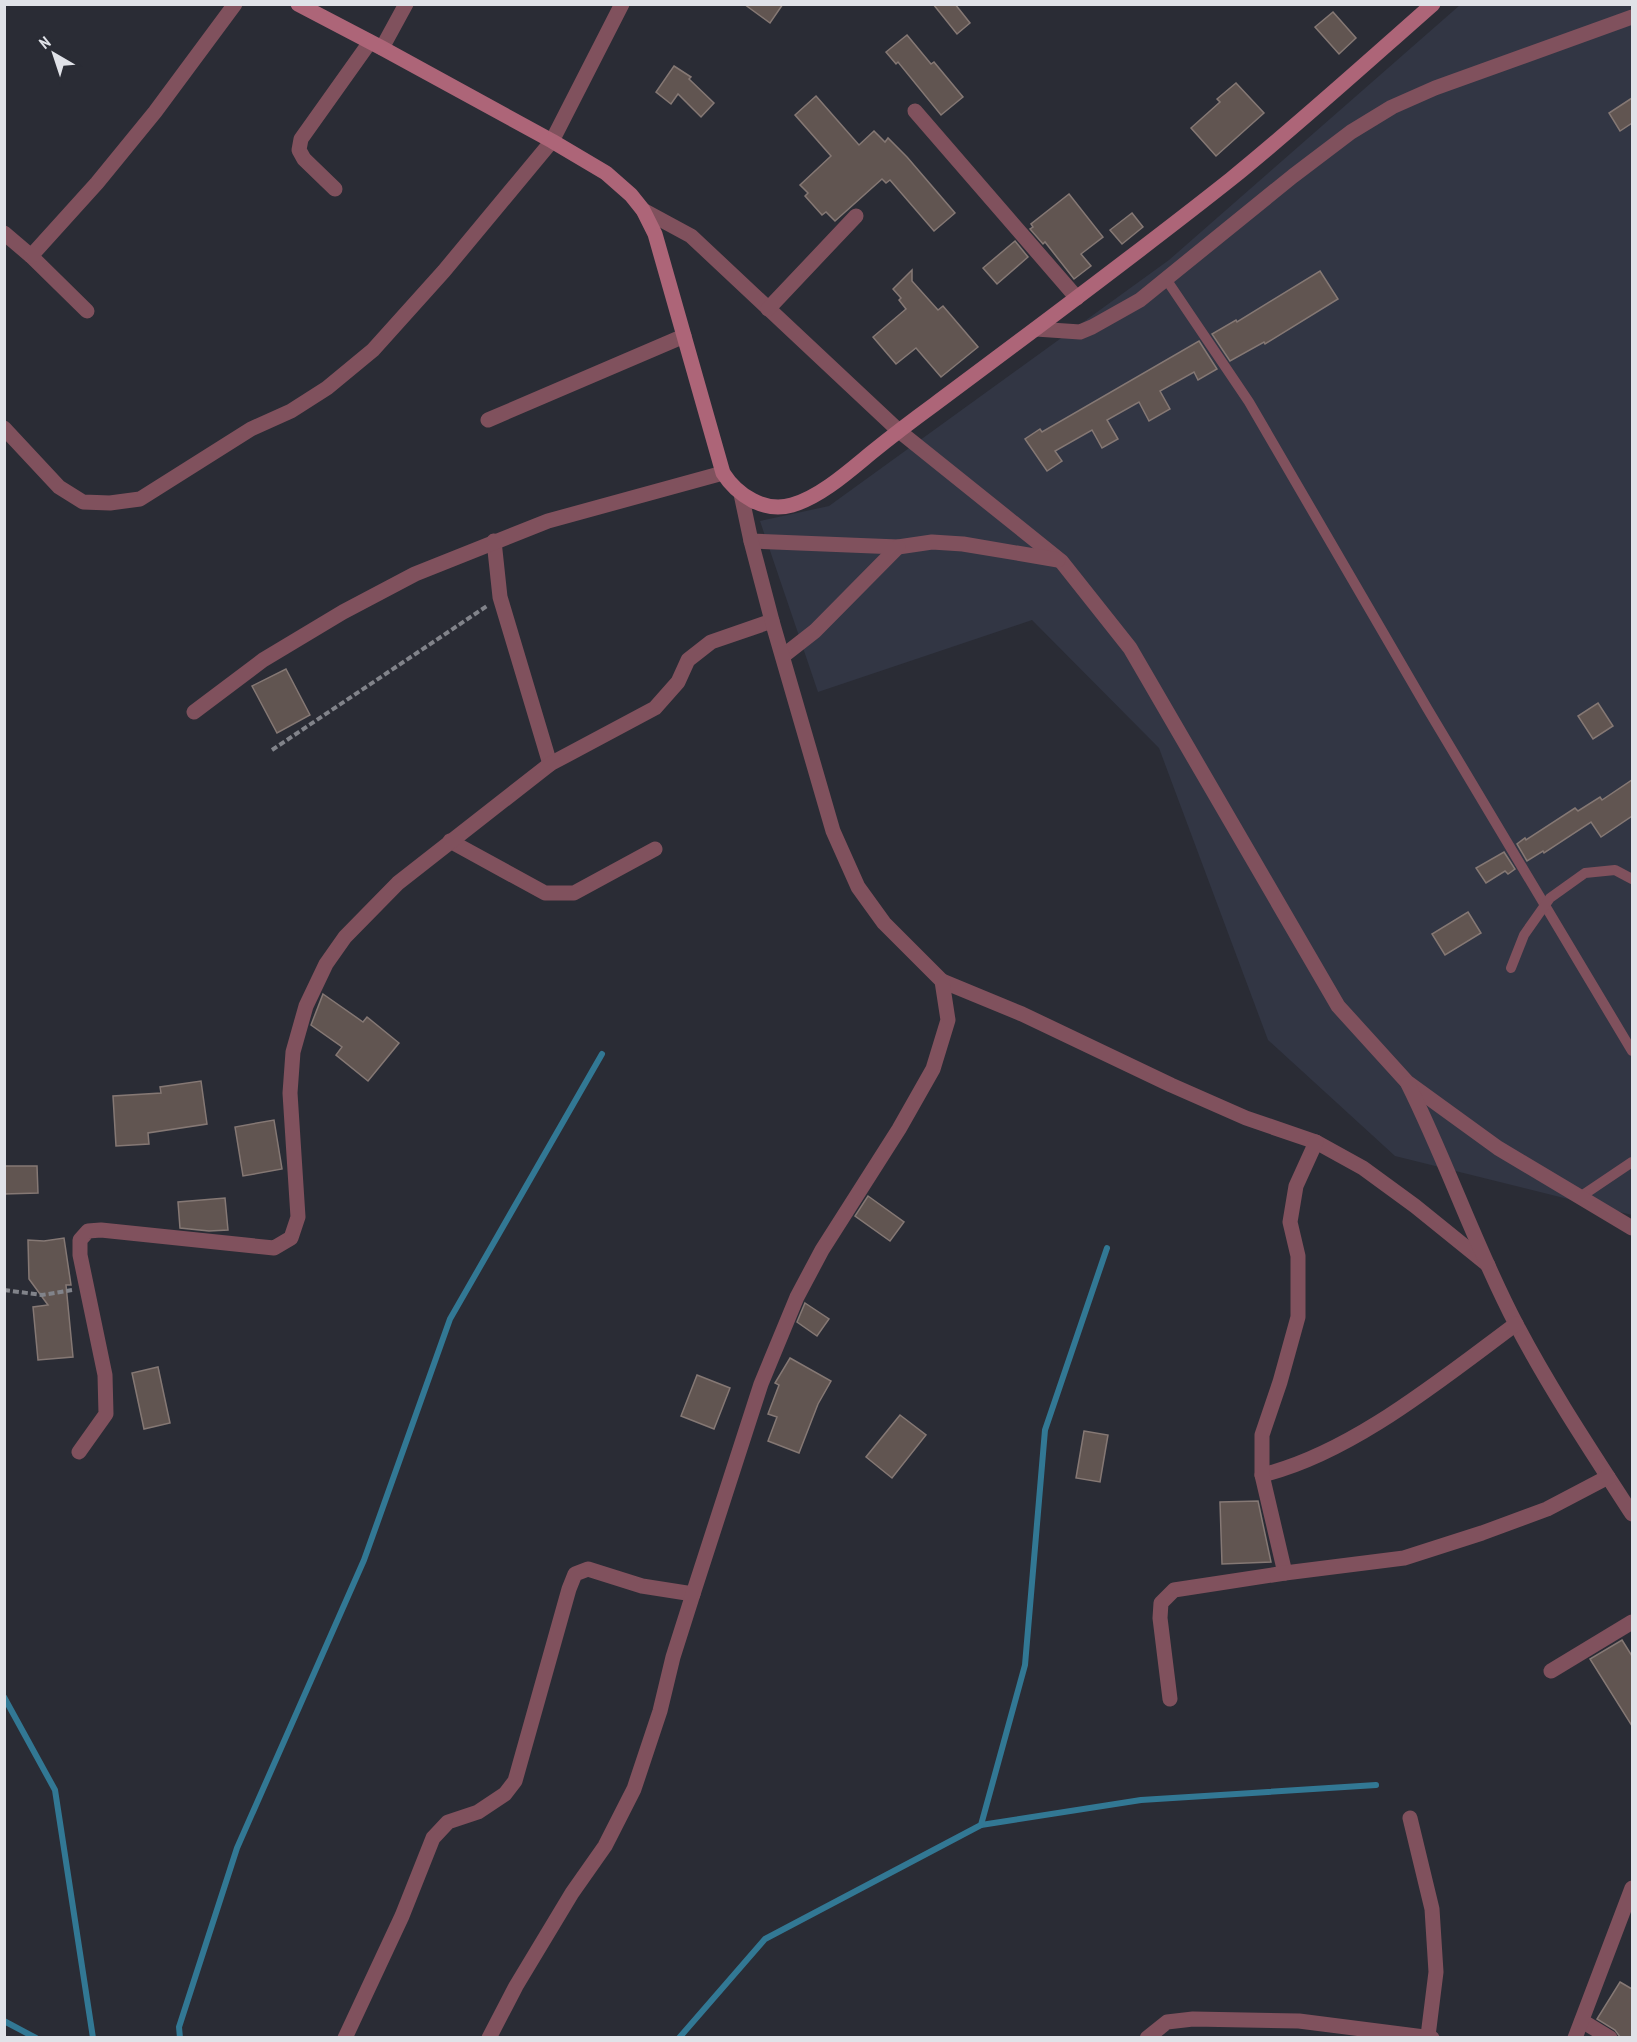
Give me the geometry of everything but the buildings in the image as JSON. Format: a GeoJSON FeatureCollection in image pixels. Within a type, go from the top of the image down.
{"type":"FeatureCollection","features":[{"type":"Feature","properties":{"kind":"street"},"geometry":{"type":"LineString","coordinates":[[31,256],[155,112],[235,4]]}},
{"type":"Feature","properties":{"kind":"street"},"geometry":{"type":"LineString","coordinates":[[298,4],[552,141],[606,173],[631,195],[643,210],[655,234],[723,473],[731,486],[741,494],[755,502],[775,507],[792,505],[836,482],[898,431],[1077,298],[1233,177],[1433,4]]}},
{"type":"Feature","properties":{"kind":"street"},"geometry":{"type":"LineString","coordinates":[[335,189],[304,159],[299,150],[301,139],[406,4]]}},
{"type":"Feature","properties":{"kind":"street"},"geometry":{"type":"LineString","coordinates":[[4,428],[59,487],[83,502],[110,503],[140,499],[250,429],[291,411],[327,388],[373,350],[444,271],[552,141],[622,4]]}},
{"type":"Feature","properties":{"kind":"street"},"geometry":{"type":"LineString","coordinates":[[1035,329],[1080,332],[1140,300],[1351,132],[1392,107],[1435,88],[1632,17]]}},
{"type":"Feature","properties":{"kind":"street"},"geometry":{"type":"LineString","coordinates":[[915,111],[1077,298]]}},
{"type":"Feature","properties":{"kind":"street"},"geometry":{"type":"LineString","coordinates":[[643,210],[691,237],[898,431],[1061,561],[1130,648],[1338,1006],[1407,1082],[1498,1148],[1632,1228]]}},
{"type":"Feature","properties":{"kind":"street"},"geometry":{"type":"LineString","coordinates":[[768,309],[856,216]]}},
{"type":"Feature","properties":{"kind":"street"},"geometry":{"type":"LineString","coordinates":[[4,233],[87,311]]}},
{"type":"Feature","properties":{"kind":"street"},"geometry":{"type":"LineString","coordinates":[[488,420],[684,336]]}},
{"type":"Feature","properties":{"kind":"street"},"geometry":{"type":"LineString","coordinates":[[194,712],[263,660],[343,612],[415,574],[548,521],[723,473]]}},
{"type":"Feature","properties":{"kind":"street"},"geometry":{"type":"LineString","coordinates":[[741,494],[772,621],[833,831],[858,887],[884,923],[942,981],[1022,1014],[1246,1118],[1316,1142],[1364,1168],[1488,1265]]}},
{"type":"Feature","properties":{"kind":"street"},"geometry":{"type":"LineString","coordinates":[[494,541],[500,597],[550,764]]}},
{"type":"Feature","properties":{"kind":"street"},"geometry":{"type":"LineString","coordinates":[[751,541],[898,547],[932,542],[963,544],[1061,561]]}},
{"type":"Feature","properties":{"kind":"street"},"geometry":{"type":"LineString","coordinates":[[783,656],[814,631],[898,547]]}},
{"type":"Feature","properties":{"kind":"street"},"geometry":{"type":"LineString","coordinates":[[79,1452],[106,1414],[105,1375],[80,1255],[80,1240],[88,1231],[101,1230],[274,1248],[291,1238],[298,1217],[290,1102],[293,1052],[306,1006],[326,964],[345,937],[398,883],[550,764],[655,708],[678,682],[688,660],[711,642],[772,621]]}},
{"type":"Feature","properties":{"kind":"street"},"geometry":{"type":"LineString","coordinates":[[450,842],[545,893],[574,893],[655,849]]}},
{"type":"Feature","properties":{"kind":"street"},"geometry":{"type":"LineString","coordinates":[[489,2037],[516,1986],[567,1902],[605,1846],[634,1789],[660,1711],[673,1657],[761,1384],[797,1297],[822,1250],[899,1129],[933,1069],[948,1020],[942,981]]}},
{"type":"Feature","properties":{"kind":"street"},"geometry":{"type":"LineString","coordinates":[[1407,1082],[1431,1130],[1454,1189],[1516,1324],[1632,1514]]}},
{"type":"Feature","properties":{"kind":"street"},"geometry":{"type":"LineString","coordinates":[[1285,1573],[1262,1475],[1262,1435],[1298,1317],[1298,1256],[1290,1222],[1296,1186],[1316,1142]]}},
{"type":"Feature","properties":{"kind":"street"},"geometry":{"type":"LineString","coordinates":[[1262,1475],[1287,1469],[1341,1444],[1406,1404],[1516,1324]]}},
{"type":"Feature","properties":{"kind":"street"},"geometry":{"type":"LineString","coordinates":[[1170,1699],[1160,1618],[1161,1603],[1174,1590],[1404,1558],[1547,1509],[1608,1477]]}},
{"type":"Feature","properties":{"kind":"street"},"geometry":{"type":"LineString","coordinates":[[345,2037],[402,1916],[432,1838],[448,1822],[478,1812],[505,1794],[515,1781],[575,1574],[588,1569],[642,1586],[693,1594]]}},
{"type":"Feature","properties":{"kind":"street"},"geometry":{"type":"LineString","coordinates":[[1551,1671],[1632,1622]]}},
{"type":"Feature","properties":{"kind":"street"},"geometry":{"type":"LineString","coordinates":[[1147,2037],[1167,2022],[1192,2019],[1299,2021],[1430,2037],[1436,1972],[1432,1909],[1410,1818]]}},
{"type":"Feature","properties":{"kind":"street"},"geometry":{"type":"LineString","coordinates":[[1575,2037],[1632,1888]]}},
{"type":"Feature","properties":{"kind":"street"},"geometry":{"type":"LineString","coordinates":[[1581,2021],[1610,2037]]}},
{"type":"Feature","properties":{"kind":"lane"},"geometry":{"type":"LineString","coordinates":[[1166,279],[1249,402],[1427,708],[1632,1052]]}},
{"type":"Feature","properties":{"kind":"lane"},"geometry":{"type":"LineString","coordinates":[[1511,968],[1524,935],[1550,898],[1585,873],[1615,870],[1632,879]]}},
{"type":"Feature","properties":{"kind":"lane"},"geometry":{"type":"LineString","coordinates":[[1580,1197],[1632,1162]]}},
{"type":"Feature","properties":{"kind":"path"},"geometry":{"type":"LineString","coordinates":[[272,750],[500,597]]}},
{"type":"Feature","properties":{"kind":"path"},"geometry":{"type":"LineString","coordinates":[[4,1290],[42,1295],[87,1288]]}},
{"type":"Feature","properties":{"kind":"shaded area"},"geometry":{"type":"Polygon","coordinates":[[[1460,5],[1632,5],[1632,1215],[1395,1156],[1268,1040],[1159,748],[1032,620],[818,692],[760,521],[829,506],[1169,260],[1460,5]]]}},
{"type":"Feature","properties":{"kind":"waterway"},"geometry":{"type":"LineString","coordinates":[[180,2038],[179,2027],[237,1848],[364,1560],[450,1319],[602,1054]]}},
{"type":"Feature","properties":{"kind":"waterway"},"geometry":{"type":"LineString","coordinates":[[679,2038],[765,1939],[981,1825],[1025,1665],[1045,1430],[1107,1248]]}},
{"type":"Feature","properties":{"kind":"waterway"},"geometry":{"type":"LineString","coordinates":[[4,1697],[55,1790],[93,2038]]}},
{"type":"Feature","properties":{"kind":"waterway"},"geometry":{"type":"LineString","coordinates":[[981,1825],[1141,1800],[1376,1785]]}},
{"type":"Feature","properties":{"kind":"waterway"},"geometry":{"type":"LineString","coordinates":[[4,2021],[36,2038]]}}]}
